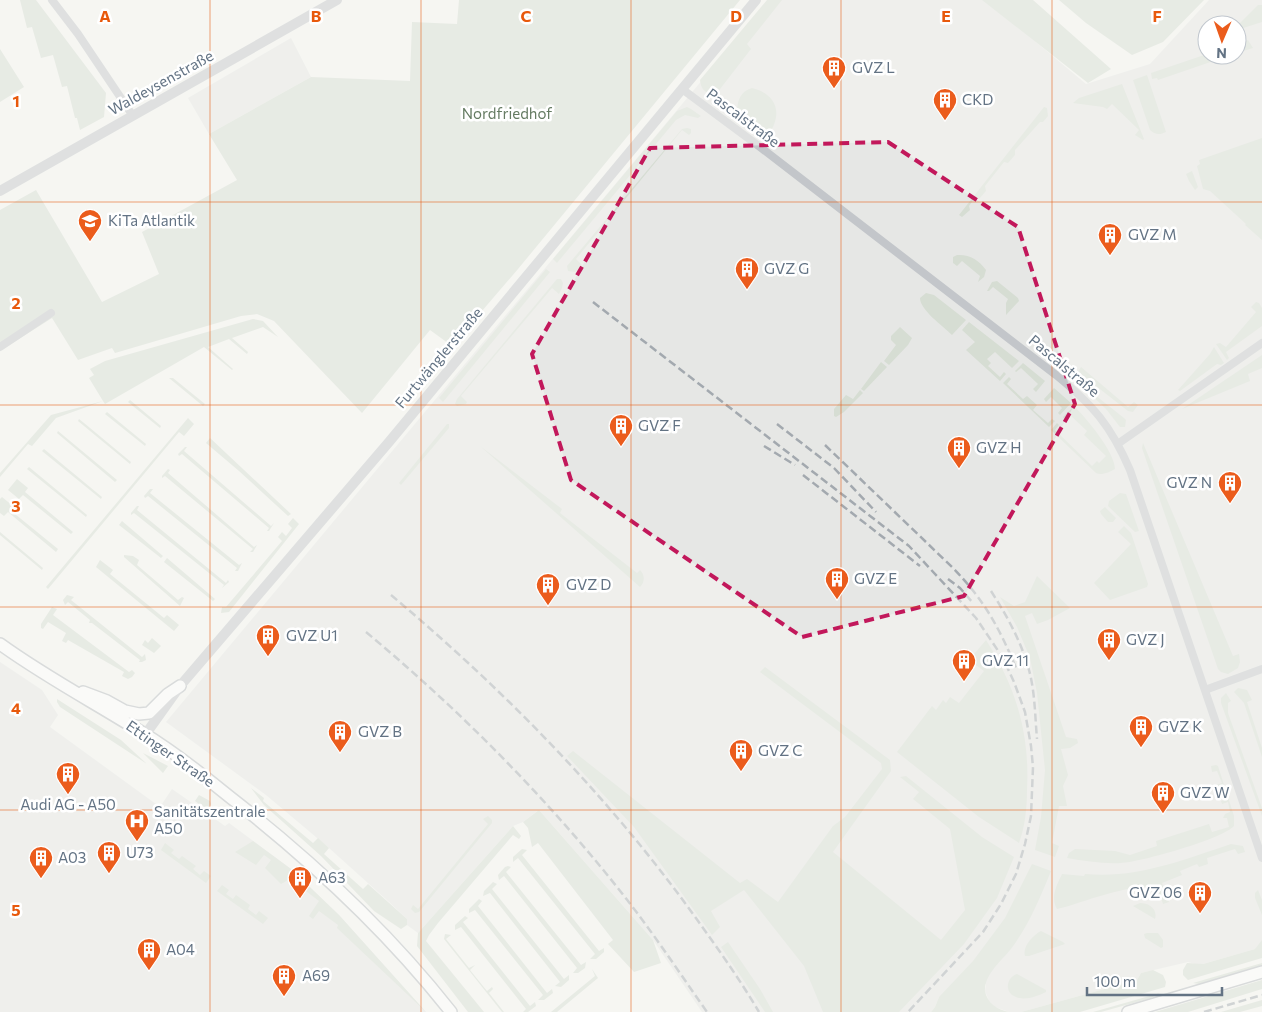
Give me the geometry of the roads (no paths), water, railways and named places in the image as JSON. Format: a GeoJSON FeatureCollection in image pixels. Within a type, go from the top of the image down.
{"type":"FeatureCollection","features":[{"type":"Feature","properties":{"kind":"main road","name":"Ettinger Straße"},"geometry":{"type":"LineString","coordinates":[[0,644],[22,660],[145,735],[200,773],[269,827],[316,868],[399,951],[451,1012]]}},
{"type":"Feature","properties":{"kind":"main road"},"geometry":{"type":"LineString","coordinates":[[71,690],[95,696],[125,711],[139,714],[149,713],[168,694],[180,686]]}},
{"type":"Feature","properties":{"kind":"main road"},"geometry":{"type":"LineString","coordinates":[[1128,1012],[1262,972]]}},
{"type":"Feature","properties":{"kind":"street"},"geometry":{"type":"LineString","coordinates":[[52,0],[78,34],[133,116]]}},
{"type":"Feature","properties":{"kind":"street","name":"Waldeysenstraße"},"geometry":{"type":"LineString","coordinates":[[0,191],[337,0]]}},
{"type":"Feature","properties":{"kind":"street","name":"Furtwänglerstraße"},"geometry":{"type":"LineString","coordinates":[[145,735],[180,686],[389,442],[756,0]]}},
{"type":"Feature","properties":{"kind":"street","name":"Pascalstraße"},"geometry":{"type":"LineString","coordinates":[[682,88],[1056,375],[1081,396],[1106,423],[1119,443],[1130,470],[1262,858]]}},
{"type":"Feature","properties":{"kind":"street"},"geometry":{"type":"LineString","coordinates":[[0,347],[51,313]]}},
{"type":"Feature","properties":{"kind":"street"},"geometry":{"type":"LineString","coordinates":[[1119,443],[1262,343]]}},
{"type":"Feature","properties":{"kind":"street"},"geometry":{"type":"LineString","coordinates":[[1205,690],[1262,669]]}},
{"type":"Feature","properties":{"kind":"railway"},"geometry":{"type":"LineString","coordinates":[[593,302],[909,546],[976,618],[1003,658],[1014,682],[1025,712],[1033,767],[1031,816],[1016,874],[1001,904],[983,932],[908,1012]]}},
{"type":"Feature","properties":{"kind":"railway"},"geometry":{"type":"LineString","coordinates":[[777,424],[834,468],[876,512]]}},
{"type":"Feature","properties":{"kind":"railway"},"geometry":{"type":"LineString","coordinates":[[825,445],[953,568],[974,591],[990,615],[1016,668]]}},
{"type":"Feature","properties":{"kind":"railway"},"geometry":{"type":"LineString","coordinates":[[764,446],[795,465]]}},
{"type":"Feature","properties":{"kind":"railway"},"geometry":{"type":"LineString","coordinates":[[803,475],[920,566]]}},
{"type":"Feature","properties":{"kind":"railway"},"geometry":{"type":"LineString","coordinates":[[948,579],[960,588],[973,603]]}},
{"type":"Feature","properties":{"kind":"railway"},"geometry":{"type":"LineString","coordinates":[[991,591],[1013,629],[1026,659],[1032,687],[1037,739]]}},
{"type":"Feature","properties":{"kind":"railway"},"geometry":{"type":"LineString","coordinates":[[391,595],[514,706],[589,786],[660,870],[735,974],[759,1012]]}},
{"type":"Feature","properties":{"kind":"railway"},"geometry":{"type":"LineString","coordinates":[[366,632],[402,662],[471,726],[537,793],[599,864],[658,942],[707,1012]]}},
{"type":"Feature","properties":{"kind":"railway"},"geometry":{"type":"LineString","coordinates":[[1204,1012],[1262,995]]}},
{"type":"Feature","properties":{"kind":"place","name":"GVZ L"},"geometry":{"type":"Point","coordinates":[834,89]}},
{"type":"Feature","properties":{"kind":"place","name":"CKD"},"geometry":{"type":"Point","coordinates":[945,121]}},
{"type":"Feature","properties":{"kind":"place","name":"KiTa Atlantik"},"geometry":{"type":"Point","coordinates":[90,242]}},
{"type":"Feature","properties":{"kind":"place","name":"GVZ M"},"geometry":{"type":"Point","coordinates":[1110,256]}},
{"type":"Feature","properties":{"kind":"place","name":"GVZ G"},"geometry":{"type":"Point","coordinates":[747,290]}},
{"type":"Feature","properties":{"kind":"place","name":"GVZ F"},"geometry":{"type":"Point","coordinates":[621,447]}},
{"type":"Feature","properties":{"kind":"place","name":"GVZ H"},"geometry":{"type":"Point","coordinates":[959,469]}},
{"type":"Feature","properties":{"kind":"place","name":"GVZ N"},"geometry":{"type":"Point","coordinates":[1230,504]}},
{"type":"Feature","properties":{"kind":"place","name":"GVZ E"},"geometry":{"type":"Point","coordinates":[837,600]}},
{"type":"Feature","properties":{"kind":"place","name":"GVZ D"},"geometry":{"type":"Point","coordinates":[548,606]}},
{"type":"Feature","properties":{"kind":"place","name":"GVZ U1"},"geometry":{"type":"Point","coordinates":[268,657]}},
{"type":"Feature","properties":{"kind":"place","name":"GVZ J"},"geometry":{"type":"Point","coordinates":[1109,661]}},
{"type":"Feature","properties":{"kind":"place","name":"GVZ 11"},"geometry":{"type":"Point","coordinates":[964,682]}},
{"type":"Feature","properties":{"kind":"place","name":"GVZ K"},"geometry":{"type":"Point","coordinates":[1141,748]}},
{"type":"Feature","properties":{"kind":"place","name":"GVZ B"},"geometry":{"type":"Point","coordinates":[340,753]}},
{"type":"Feature","properties":{"kind":"place","name":"GVZ C"},"geometry":{"type":"Point","coordinates":[741,772]}},
{"type":"Feature","properties":{"kind":"place","name":"Audi AG - A50"},"geometry":{"type":"Point","coordinates":[68,795]}},
{"type":"Feature","properties":{"kind":"place","name":"GVZ W"},"geometry":{"type":"Point","coordinates":[1163,814]}},
{"type":"Feature","properties":{"kind":"place","name":"Sanitätszentrale A50"},"geometry":{"type":"Point","coordinates":[137,842]}},
{"type":"Feature","properties":{"kind":"place","name":"U73"},"geometry":{"type":"Point","coordinates":[109,874]}},
{"type":"Feature","properties":{"kind":"place","name":"A03"},"geometry":{"type":"Point","coordinates":[41,879]}},
{"type":"Feature","properties":{"kind":"place","name":"A63"},"geometry":{"type":"Point","coordinates":[300,899]}},
{"type":"Feature","properties":{"kind":"place","name":"GVZ 06"},"geometry":{"type":"Point","coordinates":[1200,914]}},
{"type":"Feature","properties":{"kind":"place","name":"A04"},"geometry":{"type":"Point","coordinates":[149,971]}},
{"type":"Feature","properties":{"kind":"place","name":"A69"},"geometry":{"type":"Point","coordinates":[284,997]}},
{"type":"Feature","properties":{"kind":"park label","name":"Nordfriedhof"},"geometry":{"type":"Point","coordinates":[507,114]}}]}
